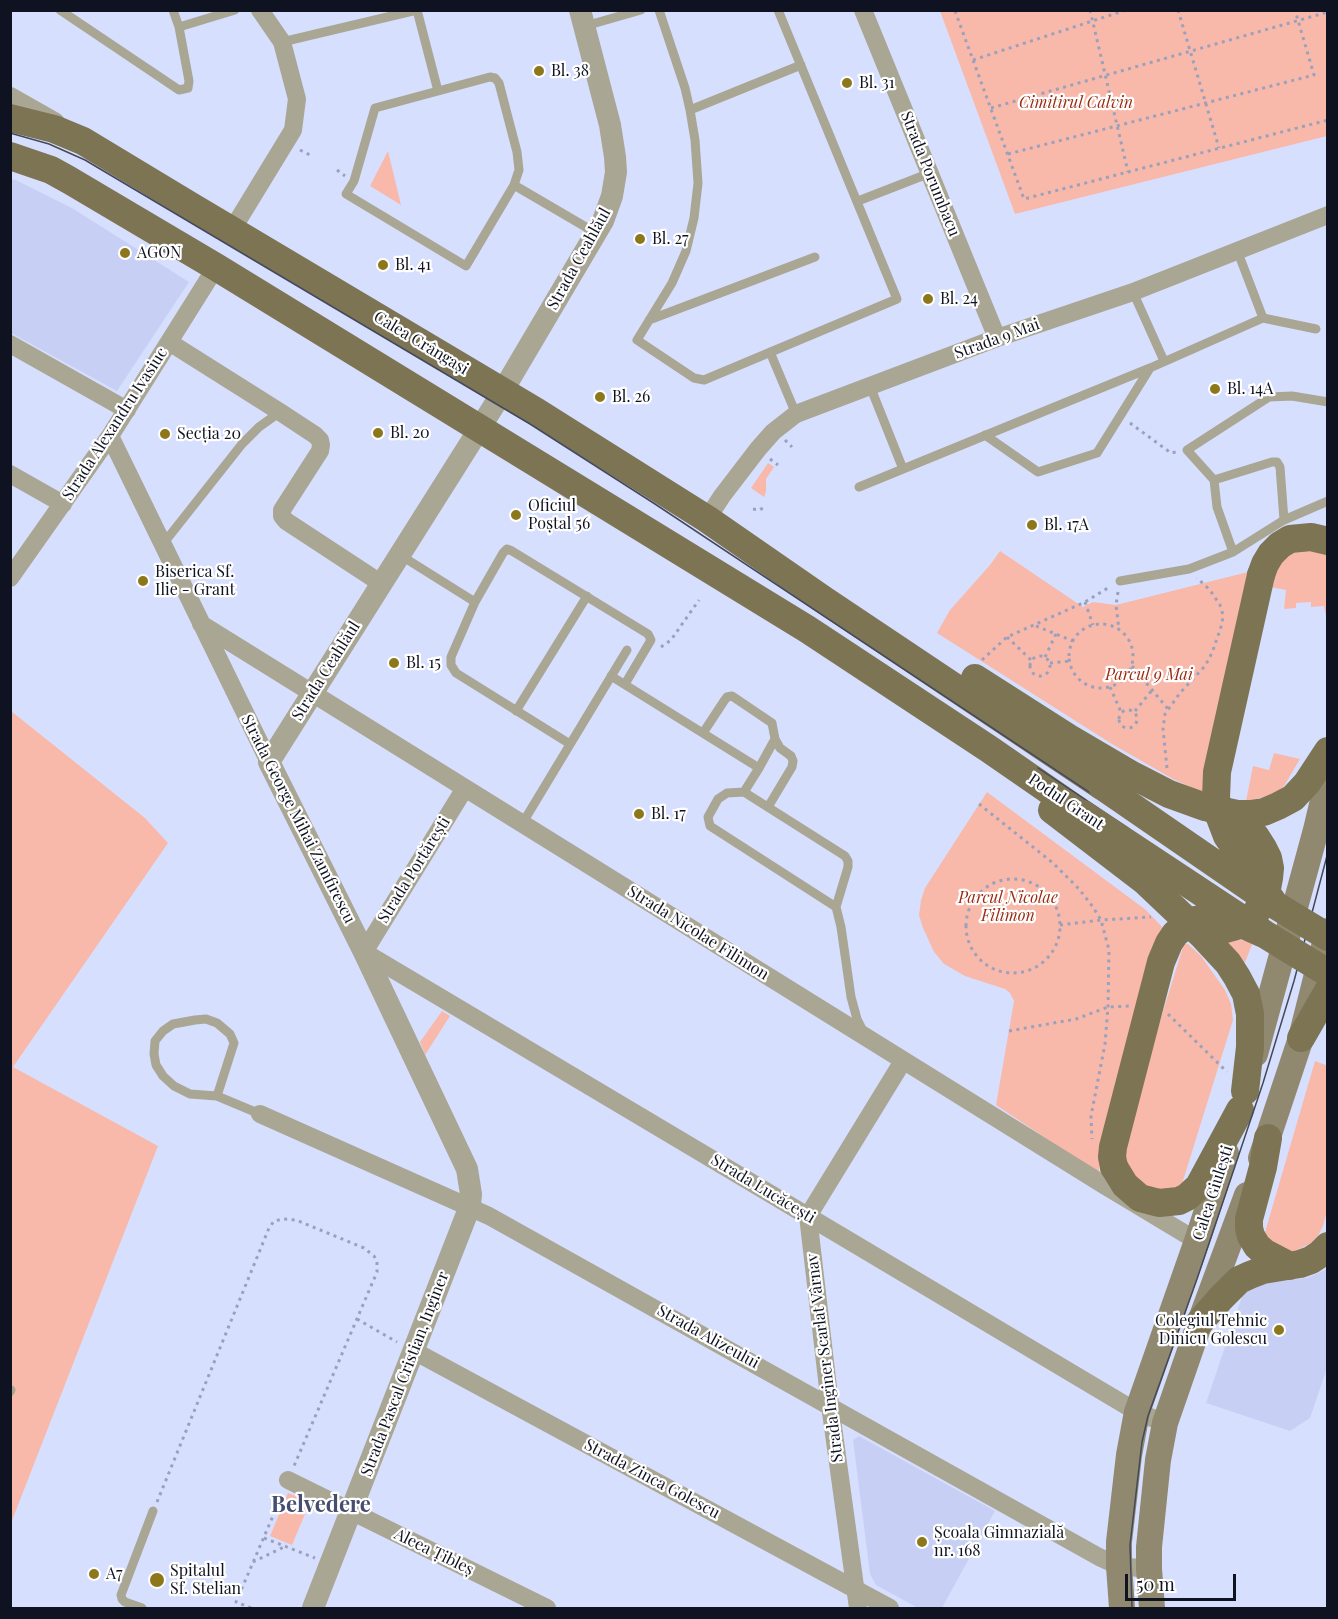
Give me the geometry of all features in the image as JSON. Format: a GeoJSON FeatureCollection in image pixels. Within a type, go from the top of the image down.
{"type":"FeatureCollection","features":[{"type":"Feature","properties":{"kind":"main road"},"geometry":{"type":"LineString","coordinates":[[10,118],[54,129],[83,141]]}},
{"type":"Feature","properties":{"kind":"main road","name":"Calea Crângași"},"geometry":{"type":"LineString","coordinates":[[83,141],[503,391],[707,519],[824,600]]}},
{"type":"Feature","properties":{"kind":"main road"},"geometry":{"type":"LineString","coordinates":[[10,156],[51,170],[69,180],[480,428],[689,558],[716,587],[728,596],[1047,807],[1114,842],[1146,882],[1202,935],[1228,963],[1246,994],[1250,1014],[1251,1030],[1243,1101],[1199,1186],[1179,1201],[1159,1203],[1140,1198],[1125,1185],[1114,1167],[1113,1147],[1161,962],[1169,942],[1187,924],[1194,921],[1212,917],[1230,919],[1266,935]]}},
{"type":"Feature","properties":{"kind":"main road"},"geometry":{"type":"LineString","coordinates":[[707,519],[730,524],[744,531],[1059,732],[1151,795],[1237,814],[1264,812],[1293,798],[1316,771],[1328,751]]}},
{"type":"Feature","properties":{"kind":"main road"},"geometry":{"type":"LineString","coordinates":[[1275,905],[1227,836],[1219,815],[1216,798],[1217,772],[1265,564],[1280,545],[1290,539],[1311,537],[1328,541]]}},
{"type":"Feature","properties":{"kind":"main road","name":"Podul Grant"},"geometry":{"type":"LineString","coordinates":[[689,558],[807,628],[1083,814],[1266,935],[1328,973]]}},
{"type":"Feature","properties":{"kind":"main road","name":"Podul Grant"},"geometry":{"type":"LineString","coordinates":[[824,600],[1275,905],[1328,937]]}},
{"type":"Feature","properties":{"kind":"main road","name":"Calea Giulești"},"geometry":{"type":"LineString","coordinates":[[1122,1608],[1119,1542],[1137,1412],[1243,1101],[1328,779]]}},
{"type":"Feature","properties":{"kind":"main road"},"geometry":{"type":"LineString","coordinates":[[1202,935],[1240,925],[1256,913],[1266,894],[1270,867],[1268,858],[1256,837],[1237,814]]}},
{"type":"Feature","properties":{"kind":"main road","name":"Calea Giulești"},"geometry":{"type":"LineString","coordinates":[[1152,1608],[1149,1547],[1158,1460],[1165,1423],[1310,1026],[1328,931]]}},
{"type":"Feature","properties":{"kind":"main road"},"geometry":{"type":"LineString","coordinates":[[1310,1026],[1328,991]]}},
{"type":"Feature","properties":{"kind":"main road"},"geometry":{"type":"LineString","coordinates":[[1268,1138],[1249,1219],[1249,1228],[1257,1246],[1265,1253],[1290,1266]]}},
{"type":"Feature","properties":{"kind":"main road"},"geometry":{"type":"LineString","coordinates":[[1200,1322],[1239,1280],[1263,1270],[1311,1260],[1328,1246]]}},
{"type":"Feature","properties":{"kind":"street"},"geometry":{"type":"LineString","coordinates":[[232,230],[293,130],[297,99],[282,42],[260,10]]}},
{"type":"Feature","properties":{"kind":"street","name":"Strada Porumbacu"},"geometry":{"type":"LineString","coordinates":[[863,10],[997,338]]}},
{"type":"Feature","properties":{"kind":"street","name":"Strada Ceahlăul"},"geometry":{"type":"LineString","coordinates":[[268,762],[503,391],[603,221],[612,196],[616,172],[615,157],[610,125],[582,18]]}},
{"type":"Feature","properties":{"kind":"street","name":"Calea Crângași"},"geometry":{"type":"LineString","coordinates":[[10,98],[83,141]]}},
{"type":"Feature","properties":{"kind":"street","name":"Strada 9 Mai"},"geometry":{"type":"LineString","coordinates":[[707,519],[758,449],[773,432],[796,414],[997,338],[1133,292],[1328,215]]}},
{"type":"Feature","properties":{"kind":"street","name":"Strada Alexandru Ivasiuc"},"geometry":{"type":"LineString","coordinates":[[10,578],[110,436],[216,267]]}},
{"type":"Feature","properties":{"kind":"street"},"geometry":{"type":"LineString","coordinates":[[169,342],[320,440],[320,451],[282,510],[282,516],[286,521],[382,584]]}},
{"type":"Feature","properties":{"kind":"street"},"geometry":{"type":"LineString","coordinates":[[10,344],[127,410]]}},
{"type":"Feature","properties":{"kind":"street","name":"Strada George Mihai Zamfirescu"},"geometry":{"type":"LineString","coordinates":[[110,436],[268,762],[364,951],[466,1169],[471,1194],[470,1206]]}},
{"type":"Feature","properties":{"kind":"street"},"geometry":{"type":"LineString","coordinates":[[10,474],[63,504]]}},
{"type":"Feature","properties":{"kind":"street","name":"Strada Nicolae Filimon"},"geometry":{"type":"LineString","coordinates":[[201,624],[903,1061],[1197,1241]]}},
{"type":"Feature","properties":{"kind":"street","name":"Strada Portărești"},"geometry":{"type":"LineString","coordinates":[[364,951],[465,788]]}},
{"type":"Feature","properties":{"kind":"street","name":"Strada Lucăcești"},"geometry":{"type":"LineString","coordinates":[[364,951],[1137,1412],[1165,1423]]}},
{"type":"Feature","properties":{"kind":"street"},"geometry":{"type":"LineString","coordinates":[[808,1216],[903,1061]]}},
{"type":"Feature","properties":{"kind":"street","name":"Strada Alizeului"},"geometry":{"type":"LineString","coordinates":[[260,1114],[470,1206],[1099,1557],[1119,1566],[1149,1569]]}},
{"type":"Feature","properties":{"kind":"street","name":"Strada Pascal Cristian, Inginer"},"geometry":{"type":"LineString","coordinates":[[313,1608],[470,1206]]}},
{"type":"Feature","properties":{"kind":"street","name":"Strada Inginer Scarlat Vârnav"},"geometry":{"type":"LineString","coordinates":[[808,1216],[830,1405],[858,1608]]}},
{"type":"Feature","properties":{"kind":"street","name":"Strada Zinca Golescu"},"geometry":{"type":"LineString","coordinates":[[414,1351],[890,1608]]}},
{"type":"Feature","properties":{"kind":"street","name":"Aleea Țibleș"},"geometry":{"type":"LineString","coordinates":[[288,1480],[547,1608]]}},
{"type":"Feature","properties":{"kind":"lane"},"geometry":{"type":"LineString","coordinates":[[60,10],[179,90],[188,88],[189,81],[179,27],[173,10]]}},
{"type":"Feature","properties":{"kind":"lane"},"geometry":{"type":"LineString","coordinates":[[179,27],[235,10]]}},
{"type":"Feature","properties":{"kind":"lane"},"geometry":{"type":"LineString","coordinates":[[282,42],[417,10],[438,91]]}},
{"type":"Feature","properties":{"kind":"lane"},"geometry":{"type":"LineString","coordinates":[[582,18],[640,10]]}},
{"type":"Feature","properties":{"kind":"lane"},"geometry":{"type":"LineString","coordinates":[[659,10],[690,110],[698,183],[686,251],[660,304],[637,340],[694,378],[704,380],[897,299],[778,10]]}},
{"type":"Feature","properties":{"kind":"lane"},"geometry":{"type":"LineString","coordinates":[[690,110],[801,65]]}},
{"type":"Feature","properties":{"kind":"lane"},"geometry":{"type":"LineString","coordinates":[[490,77],[495,78],[499,83],[517,152],[519,170],[514,185],[466,266],[346,194],[354,182],[375,108],[438,91],[490,77]]}},
{"type":"Feature","properties":{"kind":"lane"},"geometry":{"type":"LineString","coordinates":[[858,201],[930,173]]}},
{"type":"Feature","properties":{"kind":"lane"},"geometry":{"type":"LineString","coordinates":[[514,185],[596,233]]}},
{"type":"Feature","properties":{"kind":"lane"},"geometry":{"type":"LineString","coordinates":[[1237,250],[1263,318]]}},
{"type":"Feature","properties":{"kind":"lane"},"geometry":{"type":"LineString","coordinates":[[649,320],[815,257]]}},
{"type":"Feature","properties":{"kind":"lane"},"geometry":{"type":"LineString","coordinates":[[1133,292],[1164,361]]}},
{"type":"Feature","properties":{"kind":"lane"},"geometry":{"type":"LineString","coordinates":[[859,487],[1150,368],[1263,318],[1316,329]]}},
{"type":"Feature","properties":{"kind":"lane"},"geometry":{"type":"LineString","coordinates":[[770,352],[796,414]]}},
{"type":"Feature","properties":{"kind":"lane"},"geometry":{"type":"LineString","coordinates":[[985,435],[1038,472],[1097,453],[1150,368]]}},
{"type":"Feature","properties":{"kind":"lane"},"geometry":{"type":"LineString","coordinates":[[870,386],[903,469]]}},
{"type":"Feature","properties":{"kind":"lane"},"geometry":{"type":"LineString","coordinates":[[1233,552],[1216,507],[1214,480],[1187,450],[1269,397],[1292,396],[1328,402]]}},
{"type":"Feature","properties":{"kind":"lane"},"geometry":{"type":"LineString","coordinates":[[163,544],[242,444],[280,412]]}},
{"type":"Feature","properties":{"kind":"lane"},"geometry":{"type":"LineString","coordinates":[[1214,480],[1277,462],[1280,467],[1284,520]]}},
{"type":"Feature","properties":{"kind":"lane"},"geometry":{"type":"LineString","coordinates":[[1120,581],[1189,569],[1233,552],[1284,520],[1328,501]]}},
{"type":"Feature","properties":{"kind":"lane"},"geometry":{"type":"LineString","coordinates":[[570,744],[456,673],[451,664],[451,657],[475,602],[502,553],[507,549],[512,551],[648,634],[651,640],[625,684]]}},
{"type":"Feature","properties":{"kind":"lane"},"geometry":{"type":"LineString","coordinates":[[400,555],[475,602]]}},
{"type":"Feature","properties":{"kind":"lane"},"geometry":{"type":"LineString","coordinates":[[516,711],[587,596]]}},
{"type":"Feature","properties":{"kind":"lane"},"geometry":{"type":"LineString","coordinates":[[522,824],[627,650]]}},
{"type":"Feature","properties":{"kind":"lane"},"geometry":{"type":"LineString","coordinates":[[611,676],[759,768]]}},
{"type":"Feature","properties":{"kind":"lane"},"geometry":{"type":"LineString","coordinates":[[703,733],[727,697],[732,696],[772,723],[780,748],[793,761],[792,767],[768,807]]}},
{"type":"Feature","properties":{"kind":"lane"},"geometry":{"type":"LineString","coordinates":[[744,792],[776,739]]}},
{"type":"Feature","properties":{"kind":"lane"},"geometry":{"type":"LineString","coordinates":[[836,906],[710,826],[708,817],[718,799],[727,793],[744,792],[845,856],[848,867],[836,906],[850,997],[866,1038]]}},
{"type":"Feature","properties":{"kind":"lane"},"geometry":{"type":"LineString","coordinates":[[1132,814],[1151,795]]}},
{"type":"Feature","properties":{"kind":"lane"},"geometry":{"type":"LineString","coordinates":[[217,1096],[234,1043],[230,1034],[217,1023],[206,1019],[183,1021],[163,1031],[155,1041],[153,1054],[156,1065],[163,1076],[174,1086],[190,1094],[217,1096],[260,1114]]}},
{"type":"Feature","properties":{"kind":"lane"},"geometry":{"type":"LineString","coordinates":[[142,1608],[125,1602],[122,1595],[153,1511]]}},
{"type":"Feature","properties":{"kind":"path"},"geometry":{"type":"LineString","coordinates":[[1090,10],[1128,172]]}},
{"type":"Feature","properties":{"kind":"path"},"geometry":{"type":"LineString","coordinates":[[973,60],[1126,10]]}},
{"type":"Feature","properties":{"kind":"path"},"geometry":{"type":"LineString","coordinates":[[1178,10],[1219,148]]}},
{"type":"Feature","properties":{"kind":"path"},"geometry":{"type":"LineString","coordinates":[[1008,154],[1314,75],[1295,10]]}},
{"type":"Feature","properties":{"kind":"path"},"geometry":{"type":"LineString","coordinates":[[955,11],[1024,199],[1328,120]]}},
{"type":"Feature","properties":{"kind":"path"},"geometry":{"type":"LineString","coordinates":[[991,108],[1328,12]]}},
{"type":"Feature","properties":{"kind":"path"},"geometry":{"type":"LineString","coordinates":[[1120,416],[1171,453],[1187,450]]}},
{"type":"Feature","properties":{"kind":"path"},"geometry":{"type":"LineString","coordinates":[[753,509],[759,510],[765,506]]}},
{"type":"Feature","properties":{"kind":"path"},"geometry":{"type":"LineString","coordinates":[[1151,795],[1168,709],[1179,693],[1205,666],[1222,624],[1223,615],[1215,597],[1189,569]]}},
{"type":"Feature","properties":{"kind":"path"},"geometry":{"type":"LineString","coordinates":[[978,665],[1007,637],[1085,602],[1120,581]]}},
{"type":"Feature","properties":{"kind":"path"},"geometry":{"type":"LineString","coordinates":[[1119,630],[1116,604],[1120,581]]}},
{"type":"Feature","properties":{"kind":"path"},"geometry":{"type":"LineString","coordinates":[[647,648],[660,648],[671,640],[699,600]]}},
{"type":"Feature","properties":{"kind":"path"},"geometry":{"type":"LineString","coordinates":[[1085,602],[1094,625]]}},
{"type":"Feature","properties":{"kind":"path"},"geometry":{"type":"LineString","coordinates":[[1102,624],[1119,630],[1132,646],[1132,666],[1126,676],[1110,687],[1092,686],[1077,677],[1072,670],[1070,651],[1073,641],[1085,628],[1094,625],[1102,624]]}},
{"type":"Feature","properties":{"kind":"path"},"geometry":{"type":"LineString","coordinates":[[1035,626],[1073,641]]}},
{"type":"Feature","properties":{"kind":"path"},"geometry":{"type":"LineString","coordinates":[[1045,657],[1056,634]]}},
{"type":"Feature","properties":{"kind":"path"},"geometry":{"type":"LineString","coordinates":[[1007,637],[1031,660]]}},
{"type":"Feature","properties":{"kind":"path"},"geometry":{"type":"LineString","coordinates":[[1036,656],[1045,657],[1050,663],[1050,669],[1039,676],[1033,674],[1029,669],[1031,660],[1036,656]]}},
{"type":"Feature","properties":{"kind":"path"},"geometry":{"type":"LineString","coordinates":[[1050,663],[1070,661]]}},
{"type":"Feature","properties":{"kind":"path"},"geometry":{"type":"LineString","coordinates":[[1132,666],[1168,709]]}},
{"type":"Feature","properties":{"kind":"path"},"geometry":{"type":"LineString","coordinates":[[1110,687],[1121,712],[1119,723],[1127,728],[1137,723],[1134,712],[1129,709],[1121,712]]}},
{"type":"Feature","properties":{"kind":"path"},"geometry":{"type":"LineString","coordinates":[[1134,712],[1153,689]]}},
{"type":"Feature","properties":{"kind":"path"},"geometry":{"type":"LineString","coordinates":[[979,804],[1053,863],[1078,889],[1101,920],[1109,950],[1108,1007],[1105,1044],[1091,1116],[1092,1142]]}},
{"type":"Feature","properties":{"kind":"path"},"geometry":{"type":"LineString","coordinates":[[1007,879],[1023,879],[1037,885],[1049,895],[1057,909],[1060,924],[1058,940],[1046,959],[1026,971],[1011,973],[996,970],[983,962],[973,950],[967,936],[966,921],[970,905],[979,892],[992,883],[1007,879]]}},
{"type":"Feature","properties":{"kind":"path"},"geometry":{"type":"LineString","coordinates":[[1060,924],[1153,917]]}},
{"type":"Feature","properties":{"kind":"path"},"geometry":{"type":"LineString","coordinates":[[153,1511],[265,1236],[274,1221],[296,1220],[364,1248],[374,1256],[377,1261],[377,1272],[236,1602],[251,1608]]}},
{"type":"Feature","properties":{"kind":"path"},"geometry":{"type":"LineString","coordinates":[[357,1319],[414,1351]]}},
{"type":"Feature","properties":{"kind":"path"},"geometry":{"type":"LineString","coordinates":[[264,1538],[330,1564]]}},
{"type":"Feature","properties":{"kind":"path"},"geometry":{"type":"LineString","coordinates":[[254,1562],[286,1546]]}},
{"type":"Feature","properties":{"kind":"shaded area"},"geometry":{"type":"Polygon","coordinates":[[[10,179],[72,208],[189,282],[117,391],[11,333],[10,179]]]}},
{"type":"Feature","properties":{"kind":"shaded area","name":"Colegiul Tehnic Dinicu Golescu"},"geometry":{"type":"Polygon","coordinates":[[[1327,1269],[1327,1368],[1310,1418],[1290,1431],[1206,1403],[1244,1291],[1255,1284],[1307,1278],[1327,1269]]]}},
{"type":"Feature","properties":{"kind":"shaded area","name":"Școala Gimnazială nr. 168"},"geometry":{"type":"Polygon","coordinates":[[[859,1436],[995,1511],[942,1608],[918,1608],[876,1585],[870,1574],[853,1440],[859,1436]]]}},
{"type":"Feature","properties":{"kind":"green space","name":"Cimitirul Calvin"},"geometry":{"type":"Polygon","coordinates":[[[940,11],[1327,11],[1327,136],[1015,214],[940,11]]]}},
{"type":"Feature","properties":{"kind":"green space"},"geometry":{"type":"Polygon","coordinates":[[[388,151],[401,205],[370,186],[388,151]]]}},
{"type":"Feature","properties":{"kind":"green space"},"geometry":{"type":"Polygon","coordinates":[[[768,463],[774,467],[766,479],[764,497],[751,488],[768,463]]]}},
{"type":"Feature","properties":{"kind":"green space"},"geometry":{"type":"Polygon","coordinates":[[[1291,547],[1327,551],[1327,616],[1324,606],[1311,607],[1311,602],[1296,603],[1296,608],[1284,609],[1286,590],[1264,586],[1291,547]]]}},
{"type":"Feature","properties":{"kind":"green space","name":"Parcul 9 Mai"},"geometry":{"type":"Polygon","coordinates":[[[1000,551],[1083,607],[1093,602],[1116,605],[1248,572],[1208,795],[1173,779],[1112,744],[937,633],[950,610],[1000,551]]]}},
{"type":"Feature","properties":{"kind":"green space"},"geometry":{"type":"Polygon","coordinates":[[[11,711],[145,818],[168,843],[13,1067],[158,1146],[11,1523],[11,711]]]}},
{"type":"Feature","properties":{"kind":"green space"},"geometry":{"type":"Polygon","coordinates":[[[1274,753],[1300,759],[1284,786],[1276,793],[1246,801],[1253,766],[1269,770],[1274,753]]]}},
{"type":"Feature","properties":{"kind":"green space","name":"Parcul Nicolae Filimon"},"geometry":{"type":"Polygon","coordinates":[[[987,792],[1146,910],[1164,929],[1098,1173],[996,1105],[1014,1001],[1005,989],[965,976],[944,964],[934,952],[919,915],[925,888],[987,792]]]}},
{"type":"Feature","properties":{"kind":"green space"},"geometry":{"type":"Polygon","coordinates":[[[1215,936],[1253,942],[1242,970],[1215,936]]]}},
{"type":"Feature","properties":{"kind":"green space"},"geometry":{"type":"Polygon","coordinates":[[[1184,944],[1188,944],[1201,956],[1225,990],[1231,1004],[1233,1020],[1182,1184],[1172,1192],[1133,1185],[1122,1143],[1184,944]]]}},
{"type":"Feature","properties":{"kind":"green space"},"geometry":{"type":"Polygon","coordinates":[[[442,1011],[450,1016],[425,1055],[420,1042],[442,1011]]]}},
{"type":"Feature","properties":{"kind":"green space"},"geometry":{"type":"Polygon","coordinates":[[[1315,1061],[1328,1066],[1328,1207],[1318,1236],[1311,1243],[1293,1252],[1269,1246],[1265,1232],[1315,1061]]]}},
{"type":"Feature","properties":{"kind":"green space"},"geometry":{"type":"Polygon","coordinates":[[[288,1493],[310,1502],[292,1545],[270,1536],[288,1493]]]}},
{"type":"Feature","properties":{"kind":"tram line"},"geometry":{"type":"LineString","coordinates":[[10,133],[49,144],[85,160],[530,424],[655,504],[1193,861],[1328,946]]}},
{"type":"Feature","properties":{"kind":"tram line"},"geometry":{"type":"LineString","coordinates":[[1038,768],[1128,828]]}},
{"type":"Feature","properties":{"kind":"tram line"},"geometry":{"type":"LineString","coordinates":[[1132,1608],[1130,1545],[1142,1442],[1148,1416],[1263,1083],[1294,981],[1328,852]]}},
{"type":"Feature","properties":{"kind":"place","name":"Bl. 38"},"geometry":{"type":"Point","coordinates":[539,71]}},
{"type":"Feature","properties":{"kind":"place","name":"Bl. 31"},"geometry":{"type":"Point","coordinates":[847,83]}},
{"type":"Feature","properties":{"kind":"place","name":"Bl. 27"},"geometry":{"type":"Point","coordinates":[640,239]}},
{"type":"Feature","properties":{"kind":"place","name":"AGON"},"geometry":{"type":"Point","coordinates":[125,253]}},
{"type":"Feature","properties":{"kind":"place","name":"Bl. 41"},"geometry":{"type":"Point","coordinates":[383,265]}},
{"type":"Feature","properties":{"kind":"place","name":"Bl. 24"},"geometry":{"type":"Point","coordinates":[928,299]}},
{"type":"Feature","properties":{"kind":"place","name":"Bl. 14A"},"geometry":{"type":"Point","coordinates":[1215,389]}},
{"type":"Feature","properties":{"kind":"place","name":"Bl. 26"},"geometry":{"type":"Point","coordinates":[600,397]}},
{"type":"Feature","properties":{"kind":"place","name":"Bl. 20"},"geometry":{"type":"Point","coordinates":[378,433]}},
{"type":"Feature","properties":{"kind":"place","name":"Secția 20"},"geometry":{"type":"Point","coordinates":[165,434]}},
{"type":"Feature","properties":{"kind":"place","name":"Oficiul Poștal 56"},"geometry":{"type":"Point","coordinates":[516,515]}},
{"type":"Feature","properties":{"kind":"place","name":"Bl. 17A"},"geometry":{"type":"Point","coordinates":[1032,525]}},
{"type":"Feature","properties":{"kind":"place","name":"Biserica Sf. Ilie - Grant"},"geometry":{"type":"Point","coordinates":[143,581]}},
{"type":"Feature","properties":{"kind":"place","name":"Bl. 15"},"geometry":{"type":"Point","coordinates":[394,663]}},
{"type":"Feature","properties":{"kind":"place","name":"Bl. 17"},"geometry":{"type":"Point","coordinates":[639,814]}},
{"type":"Feature","properties":{"kind":"place","name":"Colegiul Tehnic Dinicu Golescu"},"geometry":{"type":"Point","coordinates":[1279,1330]}},
{"type":"Feature","properties":{"kind":"place","name":"Școala Gimnazială nr. 168"},"geometry":{"type":"Point","coordinates":[922,1542]}},
{"type":"Feature","properties":{"kind":"place","name":"A7"},"geometry":{"type":"Point","coordinates":[94,1574]}},
{"type":"Feature","properties":{"kind":"place","name":"Spitalul Sf. Stelian"},"geometry":{"type":"Point","coordinates":[157,1580]}},
{"type":"Feature","properties":{"kind":"district","name":"Belvedere"},"geometry":{"type":"Point","coordinates":[321,1505]}}]}
